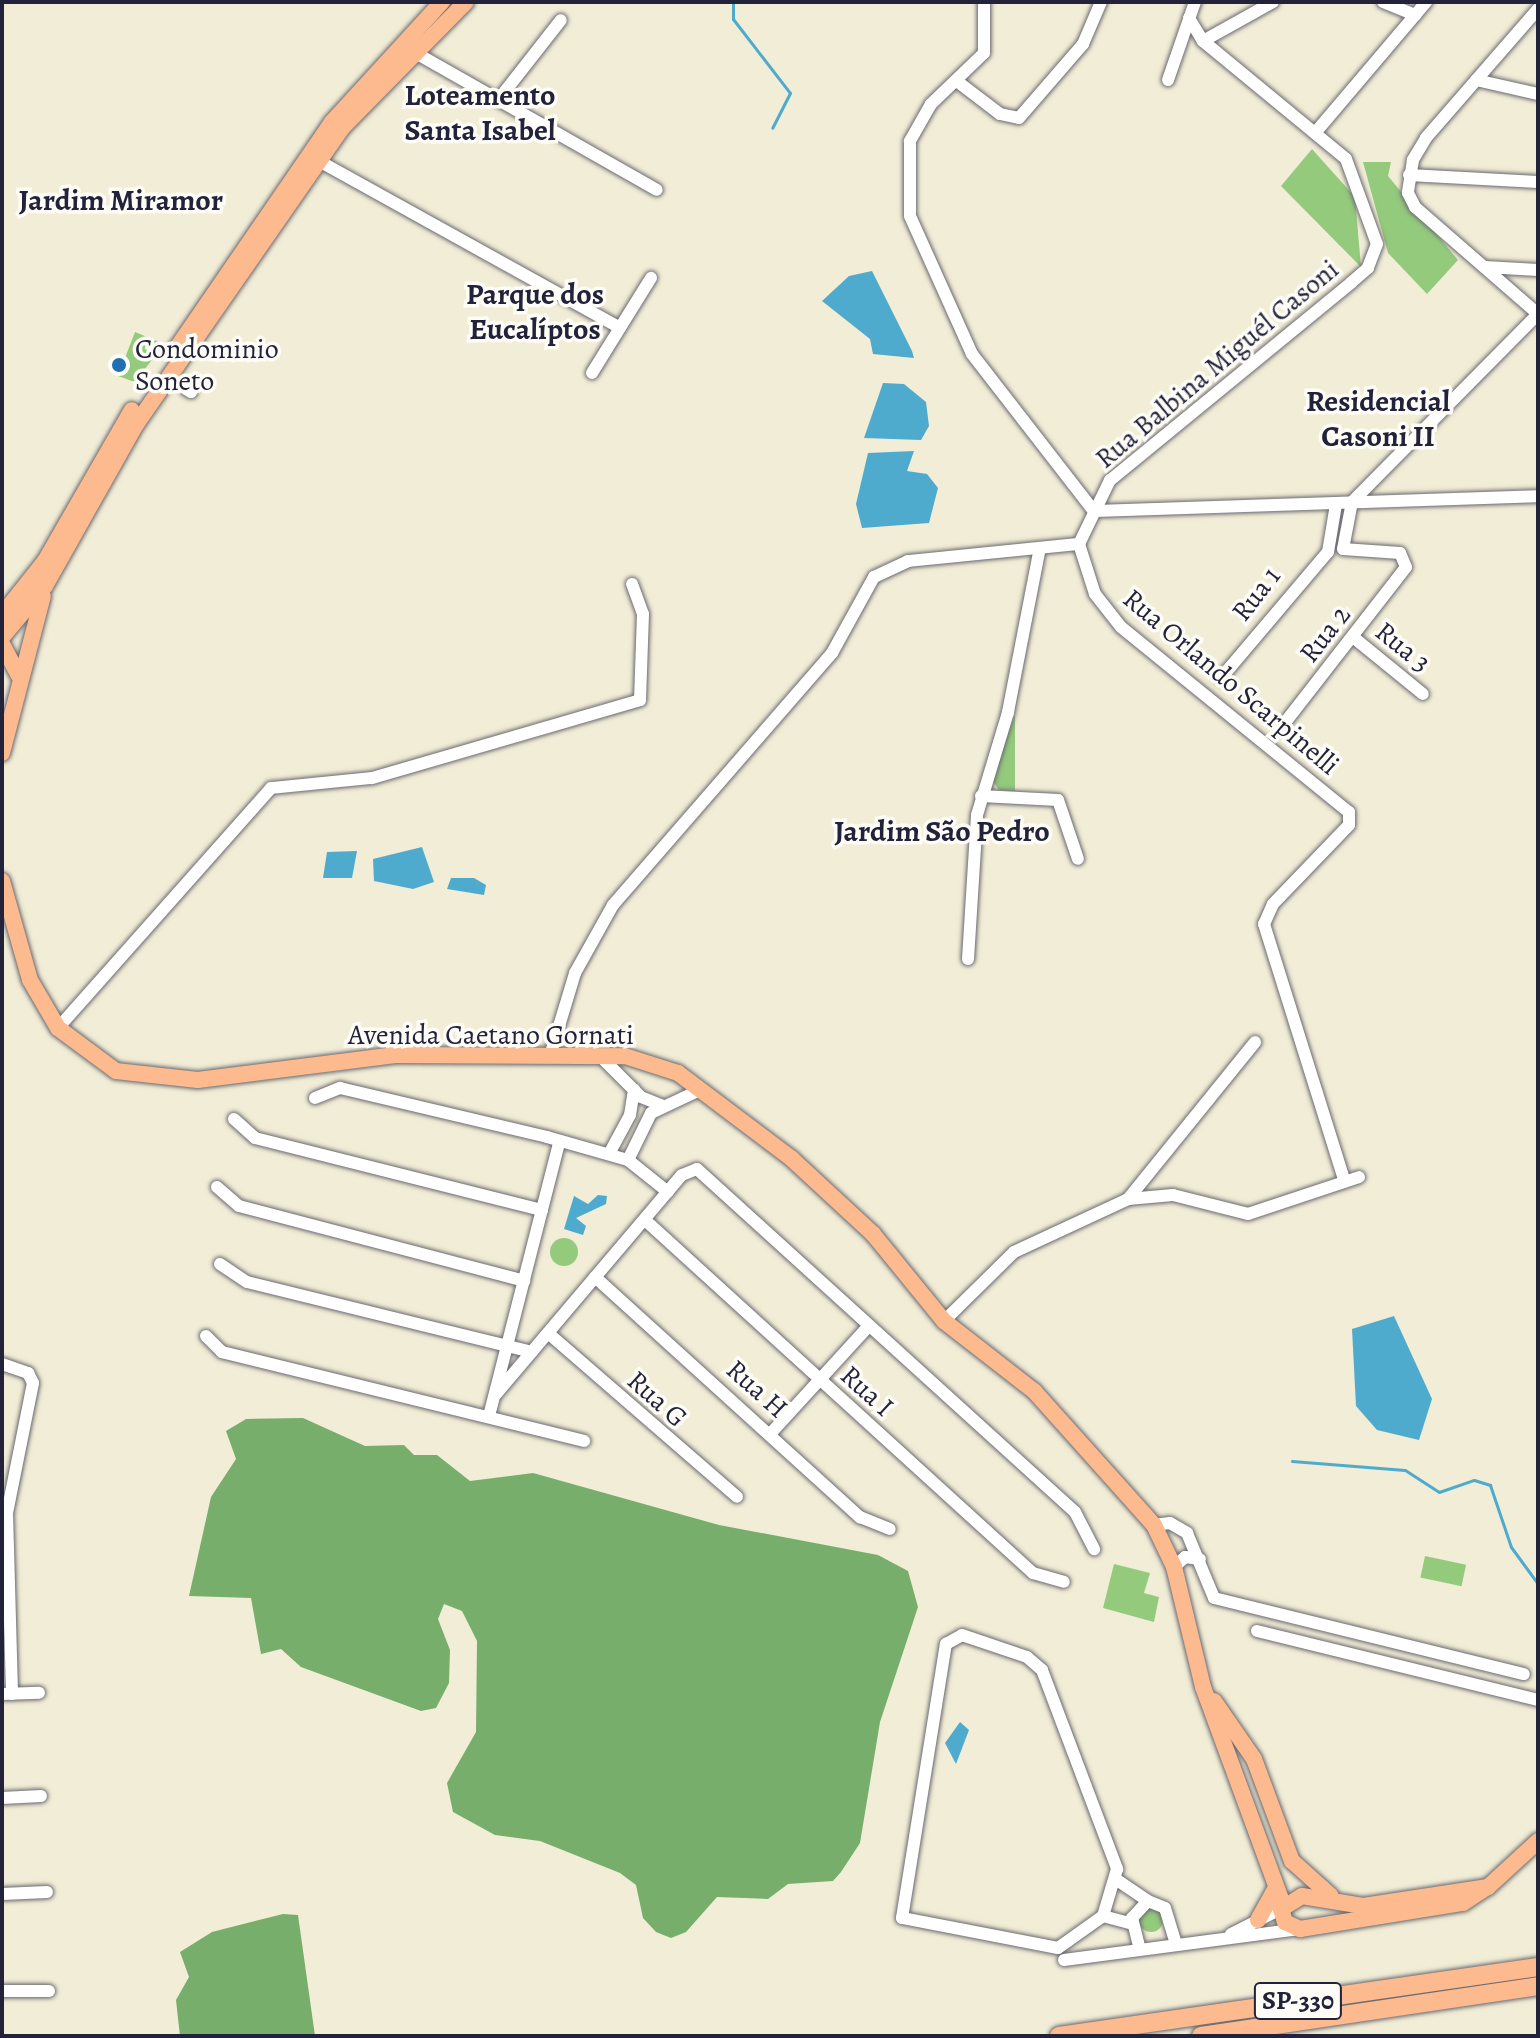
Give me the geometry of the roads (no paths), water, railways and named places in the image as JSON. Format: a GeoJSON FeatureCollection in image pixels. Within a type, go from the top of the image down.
{"type":"FeatureCollection","features":[{"type":"Feature","properties":{"kind":"highway","name":"SP-330"},"geometry":{"type":"LineString","coordinates":[[1059,2036],[1538,1967]]}},
{"type":"Feature","properties":{"kind":"highway","name":"SP-330"},"geometry":{"type":"LineString","coordinates":[[1201,2036],[1538,1986]]}},
{"type":"Feature","properties":{"kind":"main road"},"geometry":{"type":"LineString","coordinates":[[2,627],[38,585],[128,417],[325,132],[442,2]]}},
{"type":"Feature","properties":{"kind":"main road"},"geometry":{"type":"LineString","coordinates":[[4,644],[137,423],[319,161],[414,52],[466,2]]}},
{"type":"Feature","properties":{"kind":"main road"},"geometry":{"type":"LineString","coordinates":[[2,615],[38,585]]}},
{"type":"Feature","properties":{"kind":"main road"},"geometry":{"type":"LineString","coordinates":[[2,753],[28,647],[38,585]]}},
{"type":"Feature","properties":{"kind":"main road"},"geometry":{"type":"LineString","coordinates":[[4,644],[28,647]]}},
{"type":"Feature","properties":{"kind":"main road"},"geometry":{"type":"LineString","coordinates":[[4,644],[19,676]]}},
{"type":"Feature","properties":{"kind":"main road","name":"Avenida Caetano Gornati"},"geometry":{"type":"LineString","coordinates":[[2,881],[30,980],[58,1028],[86,1055],[154,1081],[397,1055],[599,1055],[647,1060],[702,1089],[873,1234],[944,1321],[1034,1391],[1154,1525],[1174,1567],[1203,1687],[1285,1922],[1300,1929]]}},
{"type":"Feature","properties":{"kind":"main road"},"geometry":{"type":"LineString","coordinates":[[1203,1687],[1254,1759],[1292,1861],[1338,1900]]}},
{"type":"Feature","properties":{"kind":"main road"},"geometry":{"type":"LineString","coordinates":[[1230,1765],[1240,1755],[1254,1759]]}},
{"type":"Feature","properties":{"kind":"main road"},"geometry":{"type":"LineString","coordinates":[[1300,1929],[1488,1887],[1538,1841]]}},
{"type":"Feature","properties":{"kind":"main road"},"geometry":{"type":"LineString","coordinates":[[1258,1920],[1275,1889]]}},
{"type":"Feature","properties":{"kind":"main road"},"geometry":{"type":"LineString","coordinates":[[1282,1907],[1302,1896],[1399,1907]]}},
{"type":"Feature","properties":{"kind":"main road"},"geometry":{"type":"LineString","coordinates":[[1331,1924],[1338,1900]]}},
{"type":"Feature","properties":{"kind":"street"},"geometry":{"type":"LineString","coordinates":[[984,2],[984,53],[958,82],[931,104],[910,141],[910,216],[972,354],[1094,511]]}},
{"type":"Feature","properties":{"kind":"street"},"geometry":{"type":"LineString","coordinates":[[958,82],[1000,114],[1019,118],[1083,44],[1101,2]]}},
{"type":"Feature","properties":{"kind":"street"},"geometry":{"type":"LineString","coordinates":[[1168,80],[1195,2]]}},
{"type":"Feature","properties":{"kind":"street"},"geometry":{"type":"LineString","coordinates":[[1203,41],[1273,2]]}},
{"type":"Feature","properties":{"kind":"street"},"geometry":{"type":"LineString","coordinates":[[1383,2],[1415,15]]}},
{"type":"Feature","properties":{"kind":"street"},"geometry":{"type":"LineString","coordinates":[[1189,18],[1203,41],[1315,133],[1426,2]]}},
{"type":"Feature","properties":{"kind":"street"},"geometry":{"type":"LineString","coordinates":[[1335,547],[1352,502],[1538,314],[1415,207],[1409,175],[1426,138],[1538,9]]}},
{"type":"Feature","properties":{"kind":"street"},"geometry":{"type":"LineString","coordinates":[[499,99],[561,20]]}},
{"type":"Feature","properties":{"kind":"street"},"geometry":{"type":"LineString","coordinates":[[414,52],[657,190]]}},
{"type":"Feature","properties":{"kind":"street"},"geometry":{"type":"LineString","coordinates":[[1476,80],[1538,94]]}},
{"type":"Feature","properties":{"kind":"street","name":"Rua Balbina Miguél Casoni"},"geometry":{"type":"LineString","coordinates":[[1094,511],[1110,480],[1351,283],[1374,257],[1359,182],[1315,133]]}},
{"type":"Feature","properties":{"kind":"street"},"geometry":{"type":"LineString","coordinates":[[319,161],[620,328]]}},
{"type":"Feature","properties":{"kind":"street"},"geometry":{"type":"LineString","coordinates":[[1409,175],[1538,182]]}},
{"type":"Feature","properties":{"kind":"street"},"geometry":{"type":"LineString","coordinates":[[1485,267],[1538,270]]}},
{"type":"Feature","properties":{"kind":"street"},"geometry":{"type":"LineString","coordinates":[[592,373],[651,278]]}},
{"type":"Feature","properties":{"kind":"street"},"geometry":{"type":"LineString","coordinates":[[1094,511],[1538,496]]}},
{"type":"Feature","properties":{"kind":"street"},"geometry":{"type":"LineString","coordinates":[[1335,547],[1336,504]]}},
{"type":"Feature","properties":{"kind":"street"},"geometry":{"type":"LineString","coordinates":[[550,1056],[575,973],[613,905],[832,653],[874,577],[908,561],[1039,552],[1079,544],[1094,511]]}},
{"type":"Feature","properties":{"kind":"street","name":"Rua Orlando Scarpinelli"},"geometry":{"type":"LineString","coordinates":[[1079,544],[1095,594],[1121,627],[1349,812],[1349,825],[1273,904],[1264,924],[1345,1182]]}},
{"type":"Feature","properties":{"kind":"street","name":"Rua 2"},"geometry":{"type":"LineString","coordinates":[[1280,729],[1406,567],[1400,553],[1335,547]]}},
{"type":"Feature","properties":{"kind":"street","name":"Rua 1"},"geometry":{"type":"LineString","coordinates":[[1221,678],[1335,547]]}},
{"type":"Feature","properties":{"kind":"street"},"geometry":{"type":"LineString","coordinates":[[968,959],[981,796],[1008,712],[1039,552]]}},
{"type":"Feature","properties":{"kind":"street"},"geometry":{"type":"LineString","coordinates":[[58,1028],[271,788],[372,778],[640,700],[643,614],[632,584]]}},
{"type":"Feature","properties":{"kind":"street","name":"Rua 3"},"geometry":{"type":"LineString","coordinates":[[1353,637],[1423,694]]}},
{"type":"Feature","properties":{"kind":"street"},"geometry":{"type":"LineString","coordinates":[[981,796],[1058,800],[1078,859]]}},
{"type":"Feature","properties":{"kind":"street"},"geometry":{"type":"LineString","coordinates":[[1128,1199],[1255,1042]]}},
{"type":"Feature","properties":{"kind":"street"},"geometry":{"type":"LineString","coordinates":[[599,1055],[634,1089],[663,1106]]}},
{"type":"Feature","properties":{"kind":"street"},"geometry":{"type":"LineString","coordinates":[[315,1098],[340,1088],[609,1154],[628,1160],[668,1192]]}},
{"type":"Feature","properties":{"kind":"street"},"geometry":{"type":"LineString","coordinates":[[609,1154],[630,1115],[634,1089]]}},
{"type":"Feature","properties":{"kind":"street"},"geometry":{"type":"LineString","coordinates":[[628,1160],[651,1113],[702,1089]]}},
{"type":"Feature","properties":{"kind":"street"},"geometry":{"type":"LineString","coordinates":[[234,1119],[255,1138],[542,1210]]}},
{"type":"Feature","properties":{"kind":"street"},"geometry":{"type":"LineString","coordinates":[[489,1416],[559,1144]]}},
{"type":"Feature","properties":{"kind":"street"},"geometry":{"type":"LineString","coordinates":[[496,1394],[668,1192],[689,1170],[706,1173],[857,1308],[866,1329],[1075,1512],[1094,1549]]}},
{"type":"Feature","properties":{"kind":"street"},"geometry":{"type":"LineString","coordinates":[[944,1321],[1014,1252],[1128,1199],[1173,1195],[1248,1214],[1359,1177]]}},
{"type":"Feature","properties":{"kind":"street"},"geometry":{"type":"LineString","coordinates":[[217,1187],[239,1206],[524,1281]]}},
{"type":"Feature","properties":{"kind":"street","name":"Rua I"},"geometry":{"type":"LineString","coordinates":[[645,1220],[1033,1573],[1064,1582]]}},
{"type":"Feature","properties":{"kind":"street"},"geometry":{"type":"LineString","coordinates":[[220,1264],[247,1282],[532,1352]]}},
{"type":"Feature","properties":{"kind":"street","name":"Rua H"},"geometry":{"type":"LineString","coordinates":[[595,1277],[771,1433],[860,1517],[890,1529]]}},
{"type":"Feature","properties":{"kind":"street"},"geometry":{"type":"LineString","coordinates":[[771,1433],[866,1329]]}},
{"type":"Feature","properties":{"kind":"street","name":"Rua G"},"geometry":{"type":"LineString","coordinates":[[548,1333],[737,1497]]}},
{"type":"Feature","properties":{"kind":"street"},"geometry":{"type":"LineString","coordinates":[[206,1336],[222,1352],[584,1441]]}},
{"type":"Feature","properties":{"kind":"street"},"geometry":{"type":"LineString","coordinates":[[2,1364],[28,1373],[33,1394],[5,1513],[7,1694],[39,1693]]}},
{"type":"Feature","properties":{"kind":"street"},"geometry":{"type":"LineString","coordinates":[[1154,1525],[1176,1524],[1200,1559],[1209,1595],[1518,1673],[1506,1692]]}},
{"type":"Feature","properties":{"kind":"street"},"geometry":{"type":"LineString","coordinates":[[1174,1567],[1185,1557],[1200,1559]]}},
{"type":"Feature","properties":{"kind":"street"},"geometry":{"type":"LineString","coordinates":[[1268,1611],[1260,1631],[1538,1700]]}},
{"type":"Feature","properties":{"kind":"street"},"geometry":{"type":"LineString","coordinates":[[1117,1880],[1103,1916],[1079,1940],[1045,1949],[902,1918],[950,1638],[962,1635],[1027,1657],[1042,1670],[1117,1880],[1148,1901],[1165,1908],[1175,1941]]}},
{"type":"Feature","properties":{"kind":"street"},"geometry":{"type":"LineString","coordinates":[[2,1798],[41,1796]]}},
{"type":"Feature","properties":{"kind":"street"},"geometry":{"type":"LineString","coordinates":[[2,1894],[47,1892]]}},
{"type":"Feature","properties":{"kind":"street"},"geometry":{"type":"LineString","coordinates":[[1139,1946],[1132,1924],[1133,1912],[1148,1901]]}},
{"type":"Feature","properties":{"kind":"street"},"geometry":{"type":"LineString","coordinates":[[1225,1937],[1282,1907]]}},
{"type":"Feature","properties":{"kind":"street"},"geometry":{"type":"LineString","coordinates":[[1103,1916],[1132,1924]]}},
{"type":"Feature","properties":{"kind":"street"},"geometry":{"type":"LineString","coordinates":[[1064,1960],[1175,1941],[1300,1929]]}},
{"type":"Feature","properties":{"kind":"street"},"geometry":{"type":"LineString","coordinates":[[2,1991],[49,1991]]}},
{"type":"Feature","properties":{"kind":"water"},"geometry":{"type":"Polygon","coordinates":[[[872,271],[914,358],[873,354],[870,339],[822,301],[849,276],[872,271]]]}},
{"type":"Feature","properties":{"kind":"water"},"geometry":{"type":"Polygon","coordinates":[[[883,383],[904,384],[926,402],[929,426],[921,440],[864,438],[883,383]]]}},
{"type":"Feature","properties":{"kind":"water"},"geometry":{"type":"Polygon","coordinates":[[[914,451],[907,471],[927,474],[938,488],[929,523],[862,528],[856,504],[868,453],[914,451]]]}},
{"type":"Feature","properties":{"kind":"water"},"geometry":{"type":"Polygon","coordinates":[[[422,847],[434,882],[413,889],[374,881],[373,859],[422,847]]]}},
{"type":"Feature","properties":{"kind":"water"},"geometry":{"type":"Polygon","coordinates":[[[357,851],[352,878],[323,878],[327,852],[357,851]]]}},
{"type":"Feature","properties":{"kind":"water"},"geometry":{"type":"Polygon","coordinates":[[[451,878],[474,878],[486,885],[484,895],[447,889],[451,878]]]}},
{"type":"Feature","properties":{"kind":"water"},"geometry":{"type":"Polygon","coordinates":[[[598,1195],[607,1196],[606,1204],[576,1218],[586,1226],[583,1235],[564,1229],[574,1196],[588,1204],[598,1195]]]}},
{"type":"Feature","properties":{"kind":"water"},"geometry":{"type":"Polygon","coordinates":[[[1394,1316],[1432,1399],[1419,1440],[1377,1430],[1356,1406],[1352,1329],[1394,1316]]]}},
{"type":"Feature","properties":{"kind":"water"},"geometry":{"type":"Polygon","coordinates":[[[960,1722],[969,1730],[956,1764],[945,1743],[960,1722]]]}},
{"type":"Feature","properties":{"kind":"waterway"},"geometry":{"type":"LineString","coordinates":[[733,2],[733,19],[790,93],[772,128]]}},
{"type":"Feature","properties":{"kind":"waterway"},"geometry":{"type":"LineString","coordinates":[[1292,1461],[1405,1470],[1439,1492],[1474,1480],[1490,1485],[1511,1547],[1538,1584]]}},
{"type":"Feature","properties":{"kind":"place","name":"Condominio Soneto"},"geometry":{"type":"Point","coordinates":[119,365]}},
{"type":"Feature","properties":{"kind":"district","name":"Loteamento Santa Isabel"},"geometry":{"type":"Point","coordinates":[480,112]}},
{"type":"Feature","properties":{"kind":"district","name":"Jardim Miramor"},"geometry":{"type":"Point","coordinates":[121,200]}},
{"type":"Feature","properties":{"kind":"district","name":"Parque dos Eucalíptos"},"geometry":{"type":"Point","coordinates":[535,311]}},
{"type":"Feature","properties":{"kind":"district","name":"Residencial Casoni II"},"geometry":{"type":"Point","coordinates":[1378,418]}},
{"type":"Feature","properties":{"kind":"district","name":"Jardim São Pedro"},"geometry":{"type":"Point","coordinates":[942,831]}}]}
